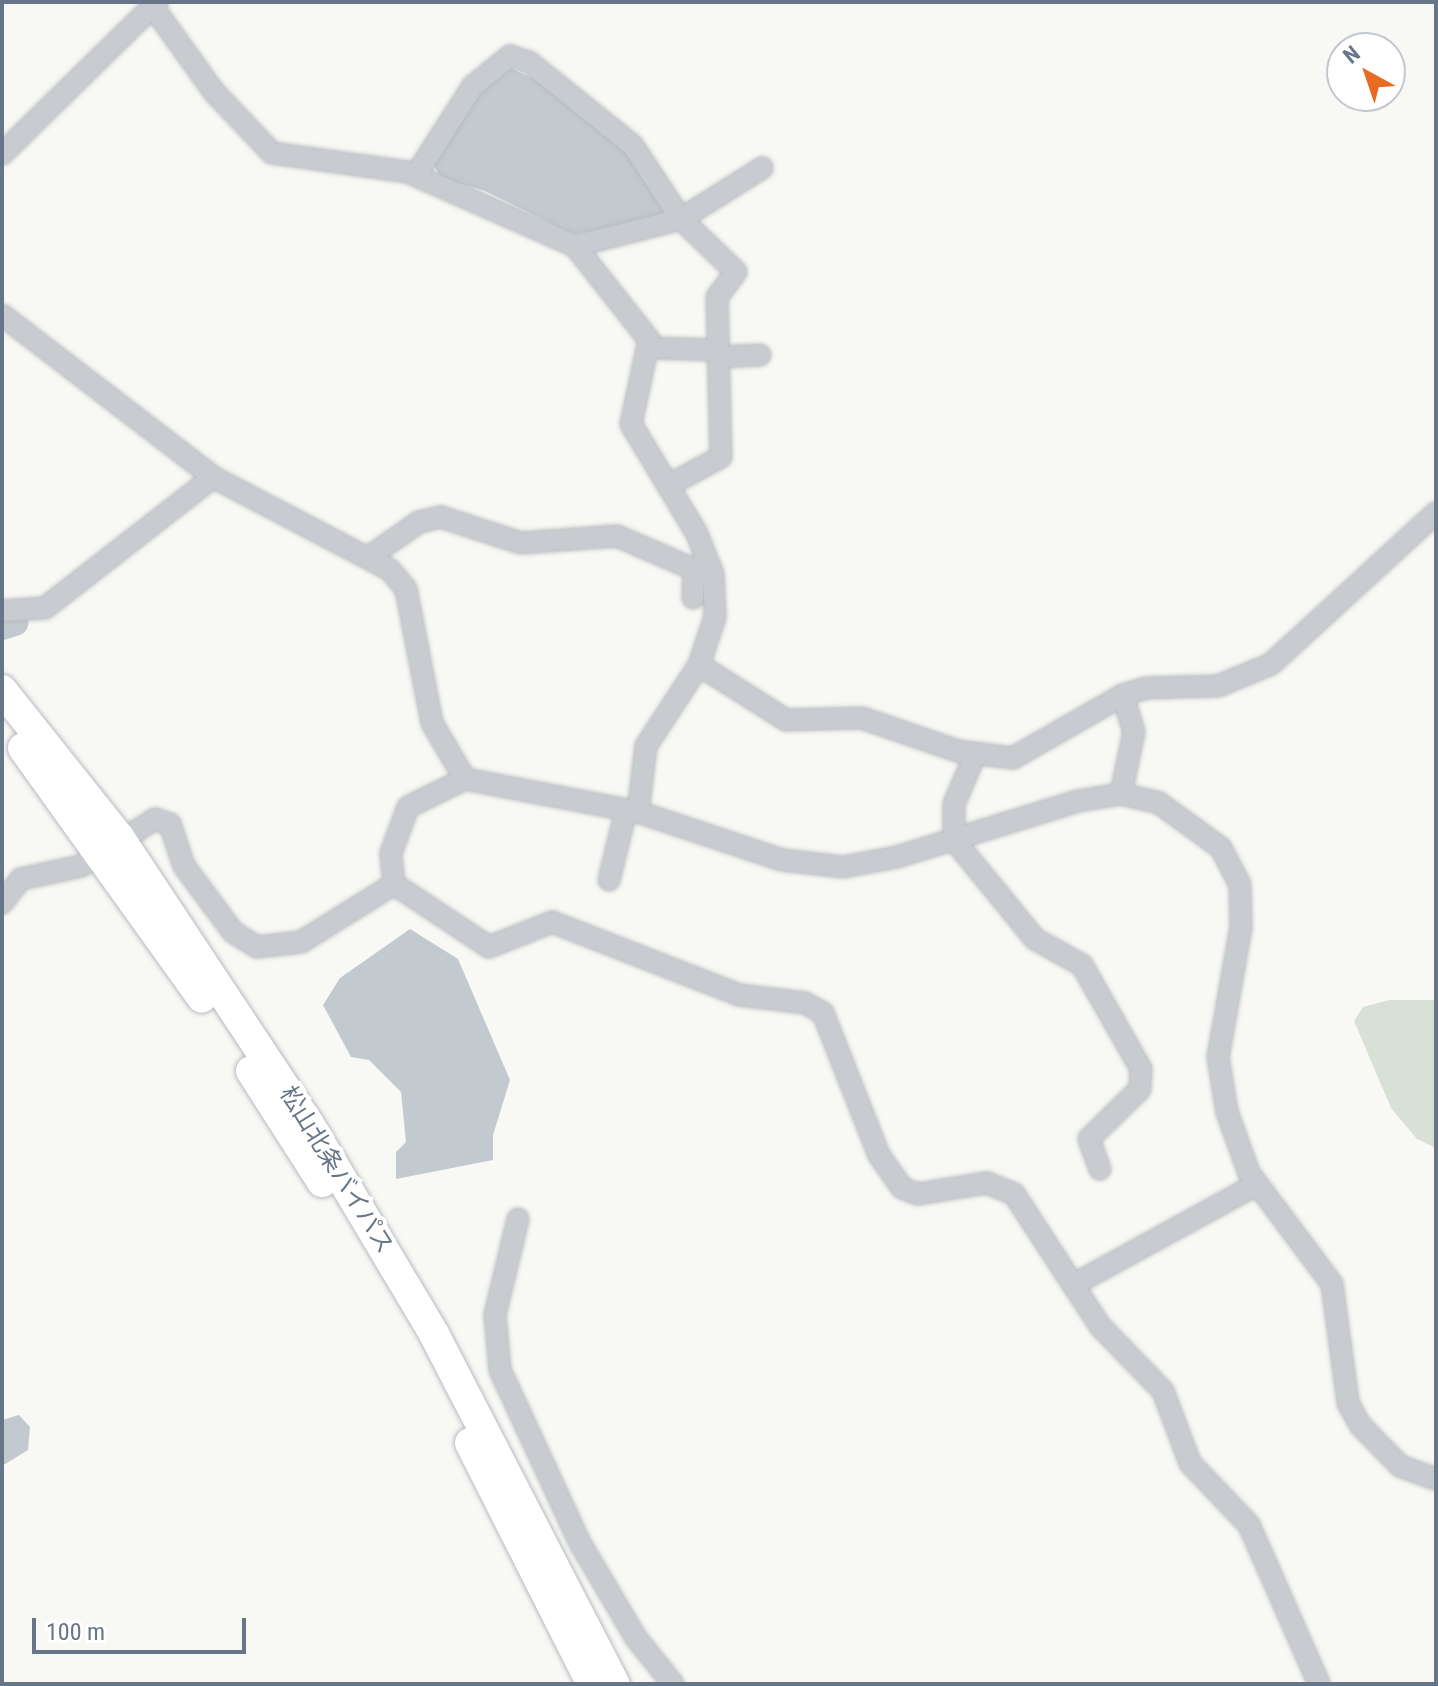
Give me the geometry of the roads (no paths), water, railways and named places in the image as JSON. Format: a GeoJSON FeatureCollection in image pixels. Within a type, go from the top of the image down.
{"type":"FeatureCollection","features":[{"type":"Feature","properties":{"kind":"highway","name":"松山北条バイパス"},"geometry":{"type":"LineString","coordinates":[[2,690],[355,1198],[556,1555],[615,1684]]}},
{"type":"Feature","properties":{"kind":"highway","name":"松山北条バイパス"},"geometry":{"type":"LineString","coordinates":[[2,722],[109,844]]}},
{"type":"Feature","properties":{"kind":"highway","name":"松山北条バイパス"},"geometry":{"type":"LineString","coordinates":[[556,1555],[592,1684]]}},
{"type":"Feature","properties":{"kind":"street"},"geometry":{"type":"LineString","coordinates":[[5,144],[155,4],[214,92],[272,153],[416,175],[575,246],[651,348],[760,355]]}},
{"type":"Feature","properties":{"kind":"street"},"geometry":{"type":"LineString","coordinates":[[416,175],[473,86],[500,61],[520,56],[633,146],[681,219],[736,272],[717,297],[721,457],[671,484]]}},
{"type":"Feature","properties":{"kind":"street"},"geometry":{"type":"LineString","coordinates":[[575,246],[681,219],[762,168]]}},
{"type":"Feature","properties":{"kind":"street"},"geometry":{"type":"LineString","coordinates":[[2,315],[213,477],[369,557],[406,589],[432,723],[465,779]]}},
{"type":"Feature","properties":{"kind":"street"},"geometry":{"type":"LineString","coordinates":[[609,880],[632,811],[646,746],[699,665],[715,617],[702,567],[671,484],[631,424],[651,348]]}},
{"type":"Feature","properties":{"kind":"street"},"geometry":{"type":"LineString","coordinates":[[2,611],[45,608],[213,477]]}},
{"type":"Feature","properties":{"kind":"street"},"geometry":{"type":"LineString","coordinates":[[699,665],[786,720],[862,718],[999,760],[1028,754],[1123,695],[1146,688],[1218,686],[1271,664],[1436,513]]}},
{"type":"Feature","properties":{"kind":"street"},"geometry":{"type":"LineString","coordinates":[[369,557],[419,522],[441,517],[521,543],[617,536],[702,567]]}},
{"type":"Feature","properties":{"kind":"street"},"geometry":{"type":"LineString","coordinates":[[693,598],[702,567]]}},
{"type":"Feature","properties":{"kind":"street"},"geometry":{"type":"LineString","coordinates":[[1121,794],[1134,732],[1123,695]]}},
{"type":"Feature","properties":{"kind":"street"},"geometry":{"type":"LineString","coordinates":[[975,755],[954,804],[954,840],[1035,939],[1082,965],[1141,1069],[1140,1089],[1089,1139],[1100,1169]]}},
{"type":"Feature","properties":{"kind":"street"},"geometry":{"type":"LineString","coordinates":[[394,884],[393,842],[408,807],[465,779],[632,811],[712,840],[815,866],[868,864],[1121,794],[1159,803],[1221,848],[1240,885],[1241,927],[1218,1057],[1227,1112],[1256,1185],[1332,1284],[1348,1403],[1361,1426],[1400,1466],[1436,1479]]}},
{"type":"Feature","properties":{"kind":"street"},"geometry":{"type":"LineString","coordinates":[[2,903],[21,879],[81,866],[142,822],[170,824],[184,866],[233,932],[257,947],[301,942],[394,884]]}},
{"type":"Feature","properties":{"kind":"street"},"geometry":{"type":"LineString","coordinates":[[394,884],[489,947],[552,922],[739,995],[805,1003],[823,1013],[879,1155],[902,1188],[918,1194],[987,1183],[1014,1194],[1100,1326],[1163,1391],[1190,1463],[1249,1525],[1319,1684]]}},
{"type":"Feature","properties":{"kind":"street"},"geometry":{"type":"LineString","coordinates":[[1073,1285],[1256,1185]]}},
{"type":"Feature","properties":{"kind":"street"},"geometry":{"type":"LineString","coordinates":[[518,1219],[493,1339],[556,1555],[636,1638],[673,1684]]}},
{"type":"Feature","properties":{"kind":"waterway"},"geometry":{"type":"LineString","coordinates":[[2,627],[15,623]]}}]}
